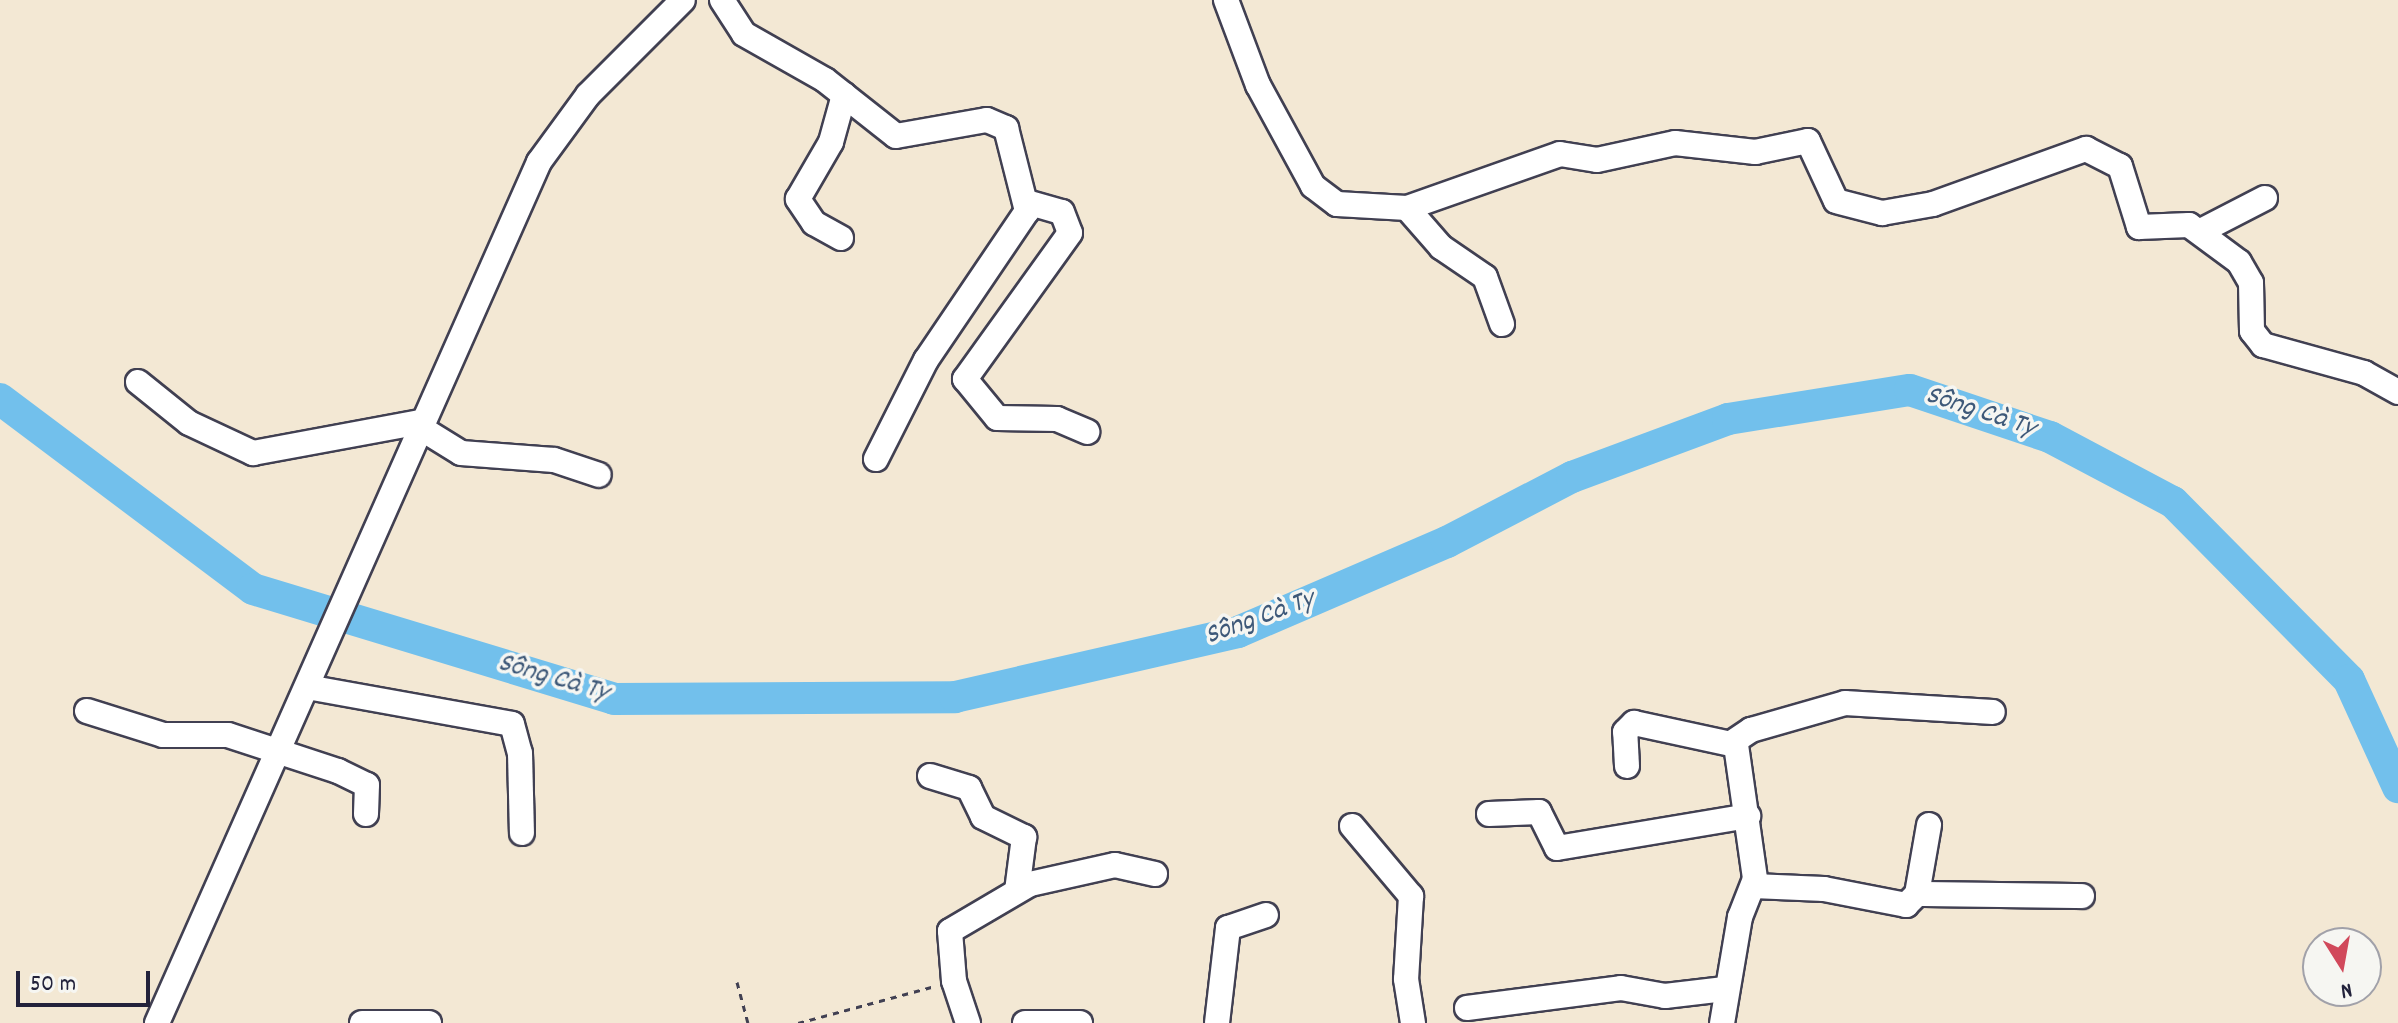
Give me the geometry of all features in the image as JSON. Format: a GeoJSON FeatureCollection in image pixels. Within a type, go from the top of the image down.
{"type":"FeatureCollection","features":[{"type":"Feature","properties":{"kind":"street"},"geometry":{"type":"LineString","coordinates":[[157,1023],[310,682],[420,425],[556,134],[683,0]]}},
{"type":"Feature","properties":{"kind":"street"},"geometry":{"type":"LineString","coordinates":[[722,0],[744,34],[844,95],[896,136],[1002,122],[1030,203]]}},
{"type":"Feature","properties":{"kind":"street"},"geometry":{"type":"LineString","coordinates":[[1226,0],[1258,85],[1313,186],[1337,204],[1407,208],[1560,154],[1597,160],[1675,143],[1755,152],[1808,141],[1836,201],[1882,213],[1933,204],[2086,149],[2120,166],[2139,227],[2201,231],[2265,198]]}},
{"type":"Feature","properties":{"kind":"street"},"geometry":{"type":"LineString","coordinates":[[841,238],[814,223],[798,199],[831,142],[844,95]]}},
{"type":"Feature","properties":{"kind":"street"},"geometry":{"type":"LineString","coordinates":[[1030,203],[1062,212],[1070,233],[965,379],[997,418],[1057,419],[1087,432]]}},
{"type":"Feature","properties":{"kind":"street"},"geometry":{"type":"LineString","coordinates":[[876,459],[926,360],[1030,203]]}},
{"type":"Feature","properties":{"kind":"street"},"geometry":{"type":"LineString","coordinates":[[1407,208],[1441,247],[1485,277],[1502,324]]}},
{"type":"Feature","properties":{"kind":"street"},"geometry":{"type":"LineString","coordinates":[[2201,231],[2248,274],[2252,331],[2263,345],[2364,373],[2398,392]]}},
{"type":"Feature","properties":{"kind":"street"},"geometry":{"type":"LineString","coordinates":[[138,382],[189,423],[253,453],[420,425],[461,453],[554,460],[599,475]]}},
{"type":"Feature","properties":{"kind":"street"},"geometry":{"type":"LineString","coordinates":[[310,682],[512,724],[520,753],[522,833]]}},
{"type":"Feature","properties":{"kind":"street"},"geometry":{"type":"LineString","coordinates":[[1733,742],[1743,732],[1845,703],[1993,712]]}},
{"type":"Feature","properties":{"kind":"street"},"geometry":{"type":"LineString","coordinates":[[87,711],[163,735],[228,735],[280,749],[367,785],[366,814]]}},
{"type":"Feature","properties":{"kind":"street"},"geometry":{"type":"LineString","coordinates":[[1627,766],[1625,732],[1634,723],[1733,742]]}},
{"type":"Feature","properties":{"kind":"street"},"geometry":{"type":"LineString","coordinates":[[1722,1023],[1725,989],[1753,886],[1748,816],[1733,742]]}},
{"type":"Feature","properties":{"kind":"street"},"geometry":{"type":"LineString","coordinates":[[930,776],[969,788],[983,817],[1024,837],[1017,891]]}},
{"type":"Feature","properties":{"kind":"street"},"geometry":{"type":"LineString","coordinates":[[1489,814],[1539,812],[1557,848],[1748,816]]}},
{"type":"Feature","properties":{"kind":"street"},"geometry":{"type":"LineString","coordinates":[[1917,894],[1929,825]]}},
{"type":"Feature","properties":{"kind":"street"},"geometry":{"type":"LineString","coordinates":[[1352,826],[1411,896],[1406,979],[1413,1023]]}},
{"type":"Feature","properties":{"kind":"street"},"geometry":{"type":"LineString","coordinates":[[968,1023],[954,981],[950,931],[1017,891],[1115,865],[1155,874]]}},
{"type":"Feature","properties":{"kind":"street"},"geometry":{"type":"LineString","coordinates":[[1753,886],[1824,889],[1902,906],[1917,894],[2082,896]]}},
{"type":"Feature","properties":{"kind":"street"},"geometry":{"type":"LineString","coordinates":[[1217,1023],[1228,928],[1266,915]]}},
{"type":"Feature","properties":{"kind":"street"},"geometry":{"type":"LineString","coordinates":[[1467,1008],[1621,988],[1675,996],[1725,989]]}},
{"type":"Feature","properties":{"kind":"street"},"geometry":{"type":"LineString","coordinates":[[362,1023],[429,1023]]}},
{"type":"Feature","properties":{"kind":"street"},"geometry":{"type":"LineString","coordinates":[[1025,1023],[1080,1023]]}},
{"type":"Feature","properties":{"kind":"path"},"geometry":{"type":"LineString","coordinates":[[798,1023],[954,981]]}},
{"type":"Feature","properties":{"kind":"path"},"geometry":{"type":"LineString","coordinates":[[737,982],[748,1023]]}},
{"type":"Feature","properties":{"kind":"waterway","name":"Sông Cà Ty"},"geometry":{"type":"LineString","coordinates":[[0,399],[253,589],[614,699],[955,697],[1238,632],[1447,542],[1572,477],[1728,419],[1910,390],[2050,437],[2173,502],[2349,680],[2398,787]]}}]}
